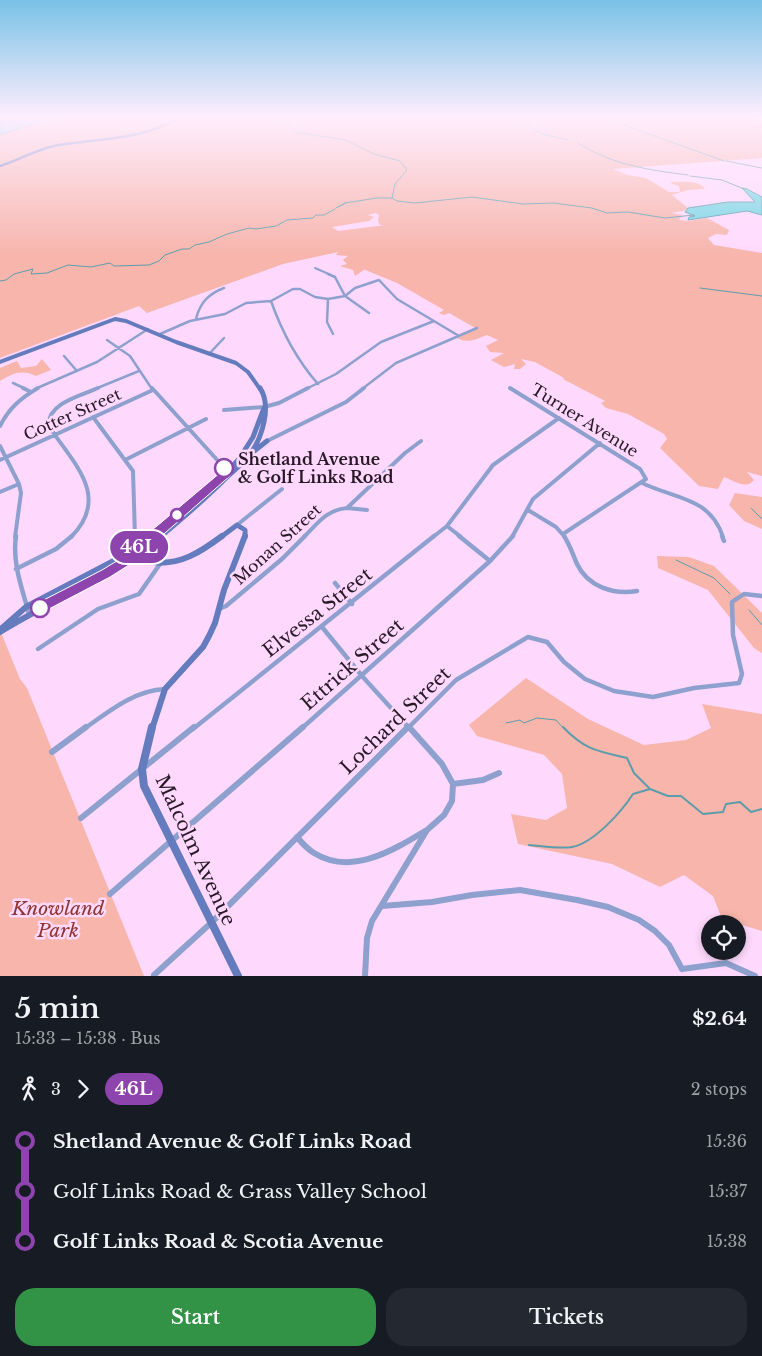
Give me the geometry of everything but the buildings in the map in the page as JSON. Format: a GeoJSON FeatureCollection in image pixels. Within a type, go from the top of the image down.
{"type":"FeatureCollection","features":[{"type":"Feature","properties":{"kind":"main road"},"geometry":{"type":"LineString","coordinates":[[0,362],[106,321],[122,320],[148,329],[208,354],[236,363],[248,372],[263,394],[265,420],[254,442],[251,453]]}},
{"type":"Feature","properties":{"kind":"main road"},"geometry":{"type":"LineString","coordinates":[[0,630],[27,610],[151,545],[186,516],[229,473],[267,440]]}},
{"type":"Feature","properties":{"kind":"main road"},"geometry":{"type":"LineString","coordinates":[[229,473],[254,442]]}},
{"type":"Feature","properties":{"kind":"main road"},"geometry":{"type":"LineString","coordinates":[[136,552],[148,561],[160,564],[177,561],[198,553],[237,525]]}},
{"type":"Feature","properties":{"kind":"main road","name":"Malcolm Avenue"},"geometry":{"type":"LineString","coordinates":[[237,525],[245,530],[245,539],[224,590],[212,629],[202,646],[165,689],[150,734],[142,769],[144,786],[238,976]]}},
{"type":"Feature","properties":{"kind":"street"},"geometry":{"type":"LineString","coordinates":[[315,268],[335,277],[344,296],[369,313]]}},
{"type":"Feature","properties":{"kind":"street"},"geometry":{"type":"LineString","coordinates":[[160,334],[196,319],[226,314],[246,304],[271,301],[296,288],[315,297],[328,300],[344,296],[355,288],[378,280],[383,282],[389,292],[399,300],[459,336]]}},
{"type":"Feature","properties":{"kind":"street"},"geometry":{"type":"LineString","coordinates":[[196,319],[203,301],[212,292],[224,288]]}},
{"type":"Feature","properties":{"kind":"street"},"geometry":{"type":"LineString","coordinates":[[328,300],[327,324],[333,334]]}},
{"type":"Feature","properties":{"kind":"street"},"geometry":{"type":"LineString","coordinates":[[271,301],[287,343],[296,359],[318,384]]}},
{"type":"Feature","properties":{"kind":"street"},"geometry":{"type":"LineString","coordinates":[[224,410],[264,407],[279,403],[318,384],[351,364],[381,342],[434,321]]}},
{"type":"Feature","properties":{"kind":"street"},"geometry":{"type":"LineString","coordinates":[[254,442],[267,440],[346,402],[396,363],[477,328]]}},
{"type":"Feature","properties":{"kind":"street"},"geometry":{"type":"LineString","coordinates":[[0,426],[7,414],[31,392],[90,366],[148,329]]}},
{"type":"Feature","properties":{"kind":"street"},"geometry":{"type":"LineString","coordinates":[[208,354],[224,338]]}},
{"type":"Feature","properties":{"kind":"street"},"geometry":{"type":"LineString","coordinates":[[107,340],[111,345],[130,354],[139,371],[153,390],[229,473]]}},
{"type":"Feature","properties":{"kind":"street"},"geometry":{"type":"LineString","coordinates":[[64,356],[77,371]]}},
{"type":"Feature","properties":{"kind":"street"},"geometry":{"type":"LineString","coordinates":[[16,569],[64,544],[77,532],[86,518],[87,488],[80,472],[54,435],[48,421],[57,407],[139,371]]}},
{"type":"Feature","properties":{"kind":"street"},"geometry":{"type":"LineString","coordinates":[[13,383],[31,392]]}},
{"type":"Feature","properties":{"kind":"street","name":"Turner Avenue"},"geometry":{"type":"LineString","coordinates":[[510,388],[640,469],[645,474],[646,479],[642,483]]}},
{"type":"Feature","properties":{"kind":"street","name":"Cotter Street"},"geometry":{"type":"LineString","coordinates":[[0,460],[153,390]]}},
{"type":"Feature","properties":{"kind":"street"},"geometry":{"type":"LineString","coordinates":[[0,414],[7,414]]}},
{"type":"Feature","properties":{"kind":"street"},"geometry":{"type":"LineString","coordinates":[[93,418],[133,471],[136,552]]}},
{"type":"Feature","properties":{"kind":"street","name":"Elvessa Street"},"geometry":{"type":"LineString","coordinates":[[81,818],[352,604],[447,526],[492,464],[559,418]]}},
{"type":"Feature","properties":{"kind":"street"},"geometry":{"type":"LineString","coordinates":[[125,460],[206,419]]}},
{"type":"Feature","properties":{"kind":"street","name":"Monan Street"},"geometry":{"type":"LineString","coordinates":[[219,609],[226,606],[282,559],[327,514],[336,509],[346,508],[404,452],[420,441]]}},
{"type":"Feature","properties":{"kind":"street","name":"Ettrick Street"},"geometry":{"type":"LineString","coordinates":[[110,894],[362,676],[490,561],[512,537],[533,499],[600,443]]}},
{"type":"Feature","properties":{"kind":"street"},"geometry":{"type":"LineString","coordinates":[[0,446],[19,484],[21,493],[14,548],[16,569],[27,610]]}},
{"type":"Feature","properties":{"kind":"street"},"geometry":{"type":"LineString","coordinates":[[563,534],[642,483],[658,491],[680,496],[699,504],[715,518],[724,541]]}},
{"type":"Feature","properties":{"kind":"street"},"geometry":{"type":"LineString","coordinates":[[0,492],[19,484]]}},
{"type":"Feature","properties":{"kind":"street"},"geometry":{"type":"LineString","coordinates":[[237,525],[282,489]]}},
{"type":"Feature","properties":{"kind":"street"},"geometry":{"type":"LineString","coordinates":[[346,508],[367,510]]}},
{"type":"Feature","properties":{"kind":"street"},"geometry":{"type":"LineString","coordinates":[[528,510],[563,534],[581,571],[591,580],[603,588],[615,592],[628,593],[637,591]]}},
{"type":"Feature","properties":{"kind":"street"},"geometry":{"type":"LineString","coordinates":[[447,526],[490,561]]}},
{"type":"Feature","properties":{"kind":"street"},"geometry":{"type":"LineString","coordinates":[[38,648],[98,609],[139,594],[160,564]]}},
{"type":"Feature","properties":{"kind":"street"},"geometry":{"type":"LineString","coordinates":[[335,583],[352,604]]}},
{"type":"Feature","properties":{"kind":"street","name":"Lochard Street"},"geometry":{"type":"LineString","coordinates":[[154,975],[212,922],[456,680],[528,637],[547,642],[564,662],[585,679],[614,691],[653,697],[694,688],[739,683],[742,674],[733,635],[732,602],[744,594],[762,596]]}},
{"type":"Feature","properties":{"kind":"street"},"geometry":{"type":"LineString","coordinates":[[297,837],[315,855],[338,863],[364,861],[394,850],[427,830],[444,815],[452,802],[453,784],[442,764],[362,676],[322,627]]}},
{"type":"Feature","properties":{"kind":"street"},"geometry":{"type":"LineString","coordinates":[[52,752],[120,705],[146,691],[165,689]]}},
{"type":"Feature","properties":{"kind":"street"},"geometry":{"type":"LineString","coordinates":[[453,784],[482,781],[492,778],[499,773]]}},
{"type":"Feature","properties":{"kind":"street"},"geometry":{"type":"LineString","coordinates":[[365,976],[366,939],[375,912],[382,906],[427,830]]}},
{"type":"Feature","properties":{"kind":"street"},"geometry":{"type":"LineString","coordinates":[[382,906],[432,902],[472,895],[520,890],[576,900],[608,907],[640,920],[669,945],[681,972],[726,964],[755,976]]}},
{"type":"Feature","properties":{"kind":"green space"},"geometry":{"type":"Polygon","coordinates":[[[0,164],[687,164],[613,169],[627,175],[646,178],[669,192],[680,192],[679,186],[670,183],[672,182],[689,182],[701,185],[705,188],[688,190],[672,195],[688,210],[671,213],[682,215],[679,220],[688,221],[707,218],[729,230],[727,235],[716,234],[708,238],[714,245],[762,253],[762,476],[747,472],[754,480],[748,484],[740,484],[724,477],[718,489],[699,486],[660,448],[667,439],[664,434],[628,414],[606,408],[601,403],[605,401],[535,362],[521,359],[526,364],[520,369],[514,369],[515,364],[504,367],[491,360],[504,353],[490,352],[486,346],[498,340],[487,335],[468,341],[457,338],[477,329],[449,313],[444,315],[439,313],[444,310],[397,283],[363,269],[355,276],[353,270],[340,266],[347,264],[343,260],[348,256],[336,255],[338,252],[283,264],[147,313],[139,306],[0,358],[0,164]],[[376,213],[368,215],[374,217],[369,221],[332,227],[338,231],[386,225],[380,225],[378,221],[379,215],[376,213]]]}},
{"type":"Feature","properties":{"kind":"green space"},"geometry":{"type":"Polygon","coordinates":[[[42,359],[51,370],[36,376],[22,372],[0,381],[0,368],[17,361],[21,368],[36,366],[42,359]]]}},
{"type":"Feature","properties":{"kind":"green space"},"geometry":{"type":"Polygon","coordinates":[[[735,493],[762,497],[762,529],[744,521],[729,505],[735,493]]]}},
{"type":"Feature","properties":{"kind":"green space"},"geometry":{"type":"Polygon","coordinates":[[[657,556],[689,557],[714,566],[762,613],[762,653],[754,648],[708,590],[658,568],[657,556]]]}},
{"type":"Feature","properties":{"kind":"green space","name":"Knowland Park"},"geometry":{"type":"Polygon","coordinates":[[[0,630],[20,679],[27,688],[144,976],[0,976],[0,630]]]}},
{"type":"Feature","properties":{"kind":"green space"},"geometry":{"type":"Polygon","coordinates":[[[526,678],[588,719],[644,745],[686,740],[711,728],[702,704],[762,714],[762,931],[746,926],[746,915],[720,915],[713,896],[684,875],[660,887],[612,864],[518,844],[511,814],[546,820],[567,808],[562,774],[544,755],[477,736],[469,725],[526,678]]]}},
{"type":"Feature","properties":{"kind":"shaded area"},"geometry":{"type":"Polygon","coordinates":[[[742,188],[762,197],[762,215],[747,211],[688,220],[689,217],[695,216],[685,212],[688,208],[728,202],[755,202],[742,188]]]}},
{"type":"Feature","properties":{"kind":"waterway"},"geometry":{"type":"LineString","coordinates":[[392,198],[395,184],[407,170],[402,164]]}},
{"type":"Feature","properties":{"kind":"waterway"},"geometry":{"type":"LineString","coordinates":[[626,164],[688,175]]}},
{"type":"Feature","properties":{"kind":"waterway"},"geometry":{"type":"LineString","coordinates":[[739,164],[762,168]]}},
{"type":"Feature","properties":{"kind":"waterway"},"geometry":{"type":"LineString","coordinates":[[690,176],[722,180],[744,189]]}},
{"type":"Feature","properties":{"kind":"waterway"},"geometry":{"type":"LineString","coordinates":[[392,198],[397,201],[415,203],[472,197],[523,204],[553,203],[592,208],[607,213],[628,212],[665,218],[694,215]]}},
{"type":"Feature","properties":{"kind":"waterway"},"geometry":{"type":"LineString","coordinates":[[336,208],[345,203],[377,198],[392,198]]}},
{"type":"Feature","properties":{"kind":"waterway"},"geometry":{"type":"LineString","coordinates":[[338,207],[346,203]]}},
{"type":"Feature","properties":{"kind":"waterway"},"geometry":{"type":"LineString","coordinates":[[0,281],[6,280],[14,274],[33,269],[31,274],[47,273],[68,265],[91,267],[110,263],[114,266],[149,265],[159,261],[165,255],[182,249],[189,249],[195,245],[209,242],[227,234],[249,228],[256,229],[276,226],[287,220],[313,218],[316,215],[324,215],[335,209]]}},
{"type":"Feature","properties":{"kind":"waterway"},"geometry":{"type":"LineString","coordinates":[[700,288],[762,296]]}},
{"type":"Feature","properties":{"kind":"waterway"},"geometry":{"type":"LineString","coordinates":[[751,508],[762,519]]}},
{"type":"Feature","properties":{"kind":"waterway"},"geometry":{"type":"LineString","coordinates":[[676,560],[714,578],[730,594]]}},
{"type":"Feature","properties":{"kind":"waterway"},"geometry":{"type":"LineString","coordinates":[[749,610],[762,625]]}},
{"type":"Feature","properties":{"kind":"waterway"},"geometry":{"type":"LineString","coordinates":[[506,723],[520,720],[524,723],[537,718],[556,720],[564,729]]}},
{"type":"Feature","properties":{"kind":"waterway"},"geometry":{"type":"LineString","coordinates":[[563,727],[585,745],[627,758],[634,773],[649,788]]}},
{"type":"Feature","properties":{"kind":"waterway"},"geometry":{"type":"LineString","coordinates":[[529,845],[562,848],[580,844],[607,825],[633,794],[650,789],[668,796],[681,796],[703,814],[723,812],[726,804],[740,802],[751,812],[762,809]]}},
{"type":"Feature","properties":{"kind":"bus line","name":"46L"},"geometry":{"type":"LineString","coordinates":[[40,608],[106,574],[136,555],[135,549],[161,530],[227,472],[224,468]]}},
{"type":"Feature","properties":{"kind":"place","name":"Shetland Avenue & Golf Links Road"},"geometry":{"type":"Point","coordinates":[224,468]}}]}
